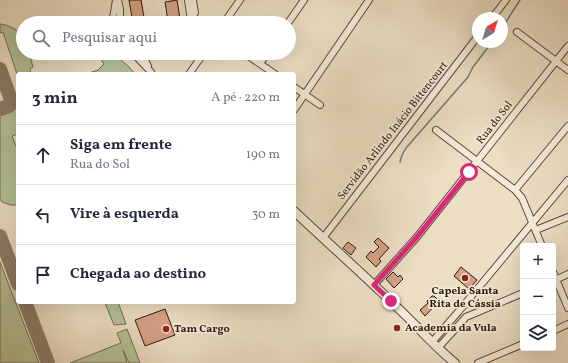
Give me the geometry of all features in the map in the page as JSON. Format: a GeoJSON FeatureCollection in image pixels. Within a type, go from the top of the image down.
{"type":"FeatureCollection","features":[{"type":"Feature","properties":{"kind":"street"},"geometry":{"type":"LineString","coordinates":[[113,16],[117,0]]}},
{"type":"Feature","properties":{"kind":"street"},"geometry":{"type":"LineString","coordinates":[[117,0],[120,9],[120,16]]}},
{"type":"Feature","properties":{"kind":"street"},"geometry":{"type":"LineString","coordinates":[[188,0],[190,14],[192,16],[195,13],[193,0]]}},
{"type":"Feature","properties":{"kind":"street"},"geometry":{"type":"LineString","coordinates":[[229,16],[240,0]]}},
{"type":"Feature","properties":{"kind":"street"},"geometry":{"type":"LineString","coordinates":[[293,16],[304,0]]}},
{"type":"Feature","properties":{"kind":"street"},"geometry":{"type":"LineString","coordinates":[[296,107],[369,0]]}},
{"type":"Feature","properties":{"kind":"street"},"geometry":{"type":"LineString","coordinates":[[497,12],[506,0]]}},
{"type":"Feature","properties":{"kind":"street"},"geometry":{"type":"LineString","coordinates":[[517,32],[568,70]]}},
{"type":"Feature","properties":{"kind":"street","name":"Servidão Arlindo Inácio Bittencourt"},"geometry":{"type":"LineString","coordinates":[[323,238],[472,44]]}},
{"type":"Feature","properties":{"kind":"street","name":"Rua do Sol"},"geometry":{"type":"LineString","coordinates":[[374,285],[417,237],[568,46]]}},
{"type":"Feature","properties":{"kind":"street"},"geometry":{"type":"LineString","coordinates":[[139,60],[150,72]]}},
{"type":"Feature","properties":{"kind":"street"},"geometry":{"type":"LineString","coordinates":[[144,60],[150,72]]}},
{"type":"Feature","properties":{"kind":"street"},"geometry":{"type":"LineString","coordinates":[[190,72],[199,60]]}},
{"type":"Feature","properties":{"kind":"street"},"geometry":{"type":"LineString","coordinates":[[254,60],[272,72]]}},
{"type":"Feature","properties":{"kind":"street"},"geometry":{"type":"LineString","coordinates":[[260,64],[263,60]]}},
{"type":"Feature","properties":{"kind":"street"},"geometry":{"type":"LineString","coordinates":[[296,88],[320,105]]}},
{"type":"Feature","properties":{"kind":"street"},"geometry":{"type":"LineString","coordinates":[[515,190],[568,126]]}},
{"type":"Feature","properties":{"kind":"street"},"geometry":{"type":"LineString","coordinates":[[436,130],[515,190],[522,198],[541,243]]}},
{"type":"Feature","properties":{"kind":"street"},"geometry":{"type":"LineString","coordinates":[[433,340],[568,180]]}},
{"type":"Feature","properties":{"kind":"street"},"geometry":{"type":"LineString","coordinates":[[296,213],[411,321],[424,330],[433,340],[460,363]]}},
{"type":"Feature","properties":{"kind":"street"},"geometry":{"type":"LineString","coordinates":[[536,230],[568,217]]}},
{"type":"Feature","properties":{"kind":"street"},"geometry":{"type":"LineString","coordinates":[[556,280],[568,274]]}},
{"type":"Feature","properties":{"kind":"street"},"geometry":{"type":"LineString","coordinates":[[556,282],[568,308]]}},
{"type":"Feature","properties":{"kind":"street"},"geometry":{"type":"LineString","coordinates":[[440,346],[466,317],[520,294]]}},
{"type":"Feature","properties":{"kind":"street"},"geometry":{"type":"LineString","coordinates":[[459,311],[466,317]]}},
{"type":"Feature","properties":{"kind":"street"},"geometry":{"type":"LineString","coordinates":[[556,330],[568,324]]}},
{"type":"Feature","properties":{"kind":"street"},"geometry":{"type":"LineString","coordinates":[[478,363],[520,345]]}},
{"type":"Feature","properties":{"kind":"street"},"geometry":{"type":"LineString","coordinates":[[440,346],[455,363]]}},
{"type":"Feature","properties":{"kind":"green space"},"geometry":{"type":"Polygon","coordinates":[[[0,24],[16,30],[16,60],[31,60],[33,67],[30,69],[31,72],[16,72],[3,32],[0,33],[0,24]]]}},
{"type":"Feature","properties":{"kind":"green space"},"geometry":{"type":"Polygon","coordinates":[[[101,60],[121,60],[133,72],[92,72],[98,70],[104,64],[101,60]]]}},
{"type":"Feature","properties":{"kind":"green space"},"geometry":{"type":"Polygon","coordinates":[[[16,109],[16,135],[12,136],[16,146],[16,205],[2,202],[0,199],[0,114],[16,109]]]}},
{"type":"Feature","properties":{"kind":"green space"},"geometry":{"type":"Polygon","coordinates":[[[0,262],[39,363],[0,363],[0,262]]]}},
{"type":"Feature","properties":{"kind":"green space"},"geometry":{"type":"Polygon","coordinates":[[[105,304],[119,304],[126,324],[114,325],[105,304]]]}},
{"type":"Feature","properties":{"kind":"green space"},"geometry":{"type":"Polygon","coordinates":[[[127,329],[140,363],[129,363],[123,350],[127,363],[70,363],[121,343],[117,333],[127,329]]]}},
{"type":"Feature","properties":{"kind":"building"},"geometry":{"type":"Polygon","coordinates":[[[129,0],[141,0],[144,16],[132,16],[129,0]]]}},
{"type":"Feature","properties":{"kind":"building"},"geometry":{"type":"Polygon","coordinates":[[[177,0],[180,16],[167,16],[165,2],[177,0]]]}},
{"type":"Feature","properties":{"kind":"building"},"geometry":{"type":"Polygon","coordinates":[[[378,238],[389,248],[379,259],[381,261],[376,267],[366,257],[371,251],[373,253],[379,247],[374,242],[378,238]]]}},
{"type":"Feature","properties":{"kind":"building"},"geometry":{"type":"Polygon","coordinates":[[[348,242],[356,248],[351,255],[343,248],[348,242]]]}},
{"type":"Feature","properties":{"kind":"building","name":"Capela Santa Rita de Cássia"},"geometry":{"type":"Polygon","coordinates":[[[461,267],[477,280],[469,289],[454,276],[461,267]]]}},
{"type":"Feature","properties":{"kind":"building"},"geometry":{"type":"Polygon","coordinates":[[[393,272],[398,277],[400,275],[403,279],[394,288],[386,279],[393,272]]]}},
{"type":"Feature","properties":{"kind":"building"},"geometry":{"type":"Polygon","coordinates":[[[432,296],[439,301],[425,316],[420,310],[428,303],[427,301],[432,296]]]}},
{"type":"Feature","properties":{"kind":"building"},"geometry":{"type":"Polygon","coordinates":[[[165,309],[175,335],[145,346],[135,320],[165,309]]]}},
{"type":"Feature","properties":{"kind":"waterway"},"geometry":{"type":"LineString","coordinates":[[508,19],[520,0]]}},
{"type":"Feature","properties":{"kind":"waterway"},"geometry":{"type":"LineString","coordinates":[[400,162],[406,148],[468,77],[473,67],[487,48]]}},
{"type":"Feature","properties":{"kind":"taxiway"},"geometry":{"type":"LineString","coordinates":[[0,69],[11,100],[9,106],[0,109]]}},
{"type":"Feature","properties":{"kind":"taxiway"},"geometry":{"type":"LineString","coordinates":[[0,236],[16,279]]}},
{"type":"Feature","properties":{"kind":"taxiway"},"geometry":{"type":"LineString","coordinates":[[26,304],[48,363]]}},
{"type":"Feature","properties":{"kind":"place","name":"Capela Santa Rita de Cássia"},"geometry":{"type":"Point","coordinates":[465,278]}},
{"type":"Feature","properties":{"kind":"place","name":"Academia da Vula"},"geometry":{"type":"Point","coordinates":[397,328]}},
{"type":"Feature","properties":{"kind":"place","name":"Tam Cargo"},"geometry":{"type":"Point","coordinates":[166,329]}},
{"type":"Feature","properties":{"kind":"route"},"geometry":{"type":"LineString","coordinates":[[391,301],[374,285],[417,237],[469,172]]}}]}
